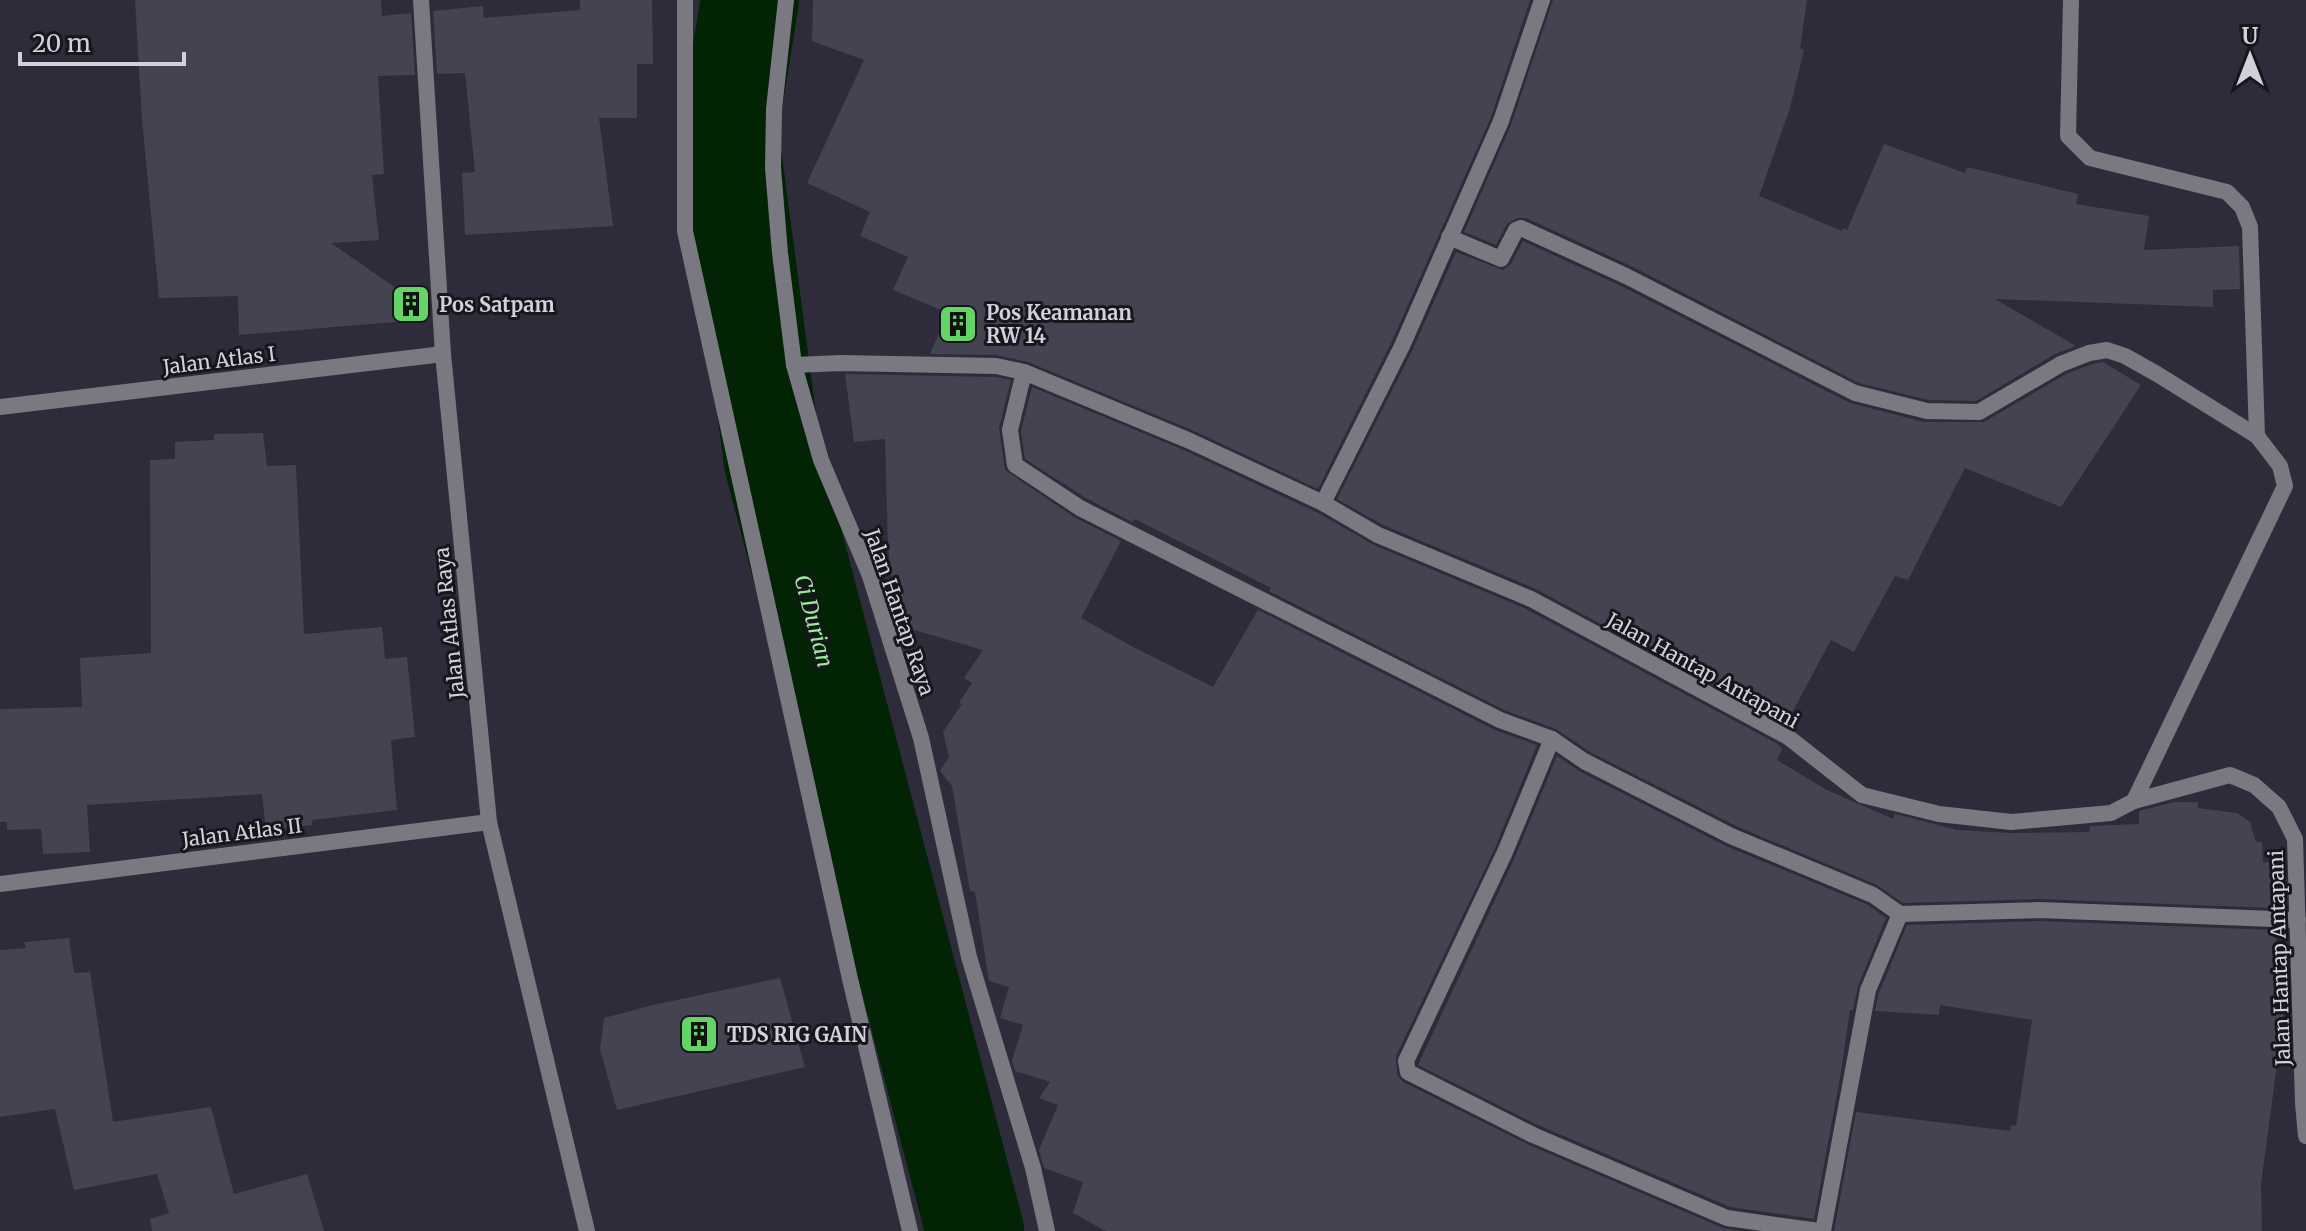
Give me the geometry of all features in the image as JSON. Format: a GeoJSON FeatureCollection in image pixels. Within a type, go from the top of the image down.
{"type":"FeatureCollection","features":[{"type":"Feature","properties":{"kind":"street","name":"Jalan Atlas Raya"},"geometry":{"type":"LineString","coordinates":[[421,0],[443,354],[489,822],[587,1231]]}},
{"type":"Feature","properties":{"kind":"street"},"geometry":{"type":"LineString","coordinates":[[685,0],[685,231],[850,979],[910,1231]]}},
{"type":"Feature","properties":{"kind":"street","name":"Jalan Hantap Raya"},"geometry":{"type":"LineString","coordinates":[[786,0],[774,109],[773,168],[794,365],[821,460],[870,576],[921,738],[969,957],[1033,1168],[1047,1231]]}},
{"type":"Feature","properties":{"kind":"street"},"geometry":{"type":"LineString","coordinates":[[1323,503],[1402,346],[1501,121],[1542,0]]}},
{"type":"Feature","properties":{"kind":"street"},"geometry":{"type":"LineString","coordinates":[[2071,0],[2068,136],[2090,158],[2227,192],[2242,207],[2250,227],[2257,436]]}},
{"type":"Feature","properties":{"kind":"street"},"geometry":{"type":"LineString","coordinates":[[1449,237],[1501,259],[1516,230],[1521,228],[1626,276],[1855,393],[1927,411],[1979,412],[2061,364],[2107,350],[2136,362],[2257,436],[2280,466],[2285,486],[2134,801]]}},
{"type":"Feature","properties":{"kind":"street","name":"Jalan Atlas I"},"geometry":{"type":"LineString","coordinates":[[0,407],[443,354]]}},
{"type":"Feature","properties":{"kind":"street","name":"Jalan Hantap Antapani"},"geometry":{"type":"LineString","coordinates":[[794,365],[996,366],[1024,372],[1190,441],[1323,503],[1378,535],[1531,599],[1788,737],[1862,795],[1939,814],[2011,822],[2111,813],[2134,801],[2230,775],[2254,785],[2279,807],[2295,839],[2306,1136]]}},
{"type":"Feature","properties":{"kind":"street"},"geometry":{"type":"LineString","coordinates":[[1024,372],[1010,430],[1015,465],[1080,508],[1500,720],[1552,739],[1584,761],[1731,836],[1873,895],[1900,914],[2039,910],[2298,920]]}},
{"type":"Feature","properties":{"kind":"street"},"geometry":{"type":"LineString","coordinates":[[1552,739],[1505,852],[1406,1061],[1408,1072],[1533,1135],[1727,1218],[1821,1231],[1868,990],[1900,914]]}},
{"type":"Feature","properties":{"kind":"street","name":"Jalan Atlas II"},"geometry":{"type":"LineString","coordinates":[[0,884],[489,822]]}},
{"type":"Feature","properties":{"kind":"building"},"geometry":{"type":"Polygon","coordinates":[[[135,0],[381,0],[382,16],[411,13],[415,75],[378,76],[384,174],[372,175],[379,240],[331,243],[429,311],[430,319],[239,335],[238,296],[159,298],[142,120],[135,0]]]}},
{"type":"Feature","properties":{"kind":"building"},"geometry":{"type":"Polygon","coordinates":[[[580,0],[652,0],[653,64],[637,64],[637,118],[599,118],[613,226],[465,235],[462,173],[475,172],[465,73],[437,74],[433,11],[483,6],[484,18],[580,10],[580,0]]]}},
{"type":"Feature","properties":{"kind":"building"},"geometry":{"type":"Polygon","coordinates":[[[813,0],[1530,0],[1491,117],[1392,341],[1318,489],[1194,431],[1028,362],[996,355],[930,354],[948,313],[893,290],[908,257],[860,236],[870,212],[807,183],[864,60],[812,41],[813,0]]]}},
{"type":"Feature","properties":{"kind":"building"},"geometry":{"type":"Polygon","coordinates":[[[1553,0],[1807,0],[1800,48],[1804,50],[1790,108],[1759,196],[1842,231],[1843,228],[1847,230],[1884,144],[1965,173],[1967,167],[2078,194],[2076,204],[2149,216],[2144,250],[2239,246],[2240,289],[2213,290],[2213,307],[1995,299],[2076,346],[2055,354],[1976,401],[1928,400],[1859,383],[1631,266],[1526,218],[1517,218],[1507,224],[1496,245],[1464,232],[1511,125],[1553,0]]]}},
{"type":"Feature","properties":{"kind":"building"},"geometry":{"type":"Polygon","coordinates":[[[1523,241],[1621,286],[1850,403],[1924,422],[1984,422],[2066,374],[2103,362],[2141,385],[2061,507],[1965,468],[1908,580],[1895,576],[1854,652],[1831,640],[1786,724],[1536,589],[1383,525],[1337,499],[1412,351],[1456,252],[1503,270],[1511,264],[1523,241]]]}},
{"type":"Feature","properties":{"kind":"building"},"geometry":{"type":"Polygon","coordinates":[[[845,374],[995,377],[1011,380],[999,428],[1005,470],[1074,517],[1121,541],[1081,618],[1135,648],[1213,687],[1258,610],[1495,730],[1537,745],[1495,848],[1396,1056],[1397,1075],[1403,1082],[1529,1145],[1723,1228],[1740,1231],[1106,1231],[1073,1213],[1083,1182],[1044,1168],[1039,1150],[1058,1105],[1039,1098],[1050,1082],[1015,1071],[1012,1060],[1023,1025],[1000,1018],[1009,987],[989,981],[975,892],[970,891],[952,786],[940,771],[949,757],[943,732],[972,683],[964,678],[983,650],[897,625],[888,547],[885,439],[854,442],[845,374]]]}},
{"type":"Feature","properties":{"kind":"building"},"geometry":{"type":"Polygon","coordinates":[[[1032,387],[1186,451],[1318,513],[1374,545],[1526,609],[1776,743],[1782,749],[1777,760],[1827,790],[1893,819],[1895,814],[1958,830],[2089,832],[2090,826],[2139,824],[2139,811],[2174,802],[2198,802],[2198,808],[2237,813],[2250,822],[2256,842],[2262,842],[2263,862],[2270,862],[2272,908],[2039,899],[1903,903],[1877,885],[1736,826],[1590,752],[1556,729],[1504,710],[1135,519],[1132,522],[1086,498],[1025,459],[1021,431],[1032,387]]]}},
{"type":"Feature","properties":{"kind":"building"},"geometry":{"type":"Polygon","coordinates":[[[263,433],[267,466],[296,465],[304,634],[382,627],[385,659],[407,657],[415,737],[391,740],[397,810],[312,820],[312,825],[266,830],[262,794],[87,805],[90,852],[43,854],[41,829],[7,830],[7,822],[0,822],[0,709],[82,707],[80,658],[151,653],[150,460],[175,459],[175,442],[214,440],[214,434],[263,433]]]}},
{"type":"Feature","properties":{"kind":"building"},"geometry":{"type":"Polygon","coordinates":[[[1557,756],[1579,771],[1726,846],[1868,905],[1886,918],[1858,986],[1853,1010],[1850,1010],[1814,1219],[1730,1207],[1538,1125],[1418,1065],[1515,857],[1557,756]]]}},
{"type":"Feature","properties":{"kind":"building"},"geometry":{"type":"Polygon","coordinates":[[[2039,921],[2273,930],[2276,933],[2274,1004],[2285,1005],[2261,1184],[2262,1231],[1834,1231],[1856,1112],[2010,1131],[2011,1125],[2016,1126],[2032,1020],[1940,1005],[1939,1015],[1875,1011],[1879,993],[1907,925],[2039,921]]]}},
{"type":"Feature","properties":{"kind":"building"},"geometry":{"type":"Polygon","coordinates":[[[69,938],[74,973],[90,972],[113,1122],[211,1107],[234,1194],[307,1174],[324,1231],[152,1231],[150,1219],[169,1213],[157,1174],[74,1190],[55,1109],[0,1117],[0,950],[26,948],[24,942],[69,938]]]}},
{"type":"Feature","properties":{"kind":"building","name":"TDS RIG GAIN"},"geometry":{"type":"Polygon","coordinates":[[[780,978],[805,1067],[617,1110],[600,1049],[604,1018],[780,978]]]}},
{"type":"Feature","properties":{"kind":"waterway","name":"Ci Durian"},"geometry":{"type":"LineString","coordinates":[[750,0],[729,129],[773,462],[975,1231]]}},
{"type":"Feature","properties":{"kind":"place","name":"Pos Satpam"},"geometry":{"type":"Point","coordinates":[411,304]}},
{"type":"Feature","properties":{"kind":"place","name":"Pos Keamanan RW 14"},"geometry":{"type":"Point","coordinates":[958,324]}},
{"type":"Feature","properties":{"kind":"place","name":"TDS RIG GAIN"},"geometry":{"type":"Point","coordinates":[699,1034]}}]}
